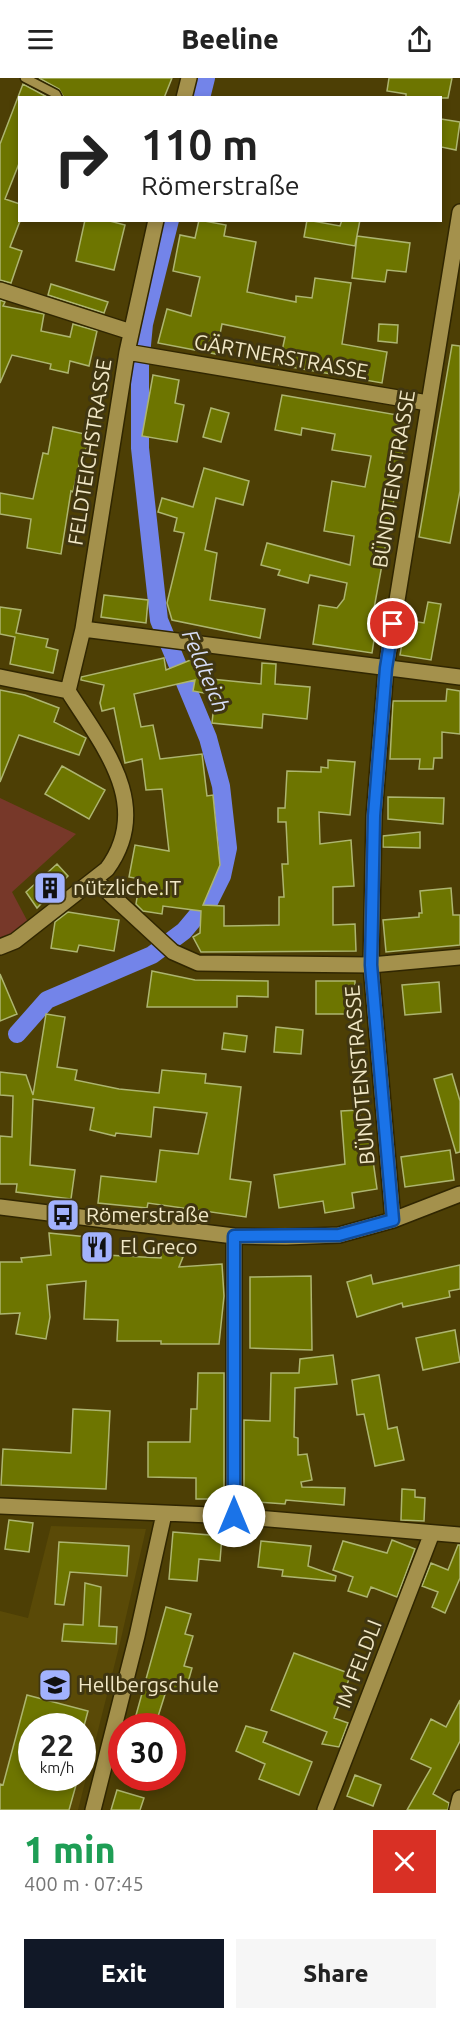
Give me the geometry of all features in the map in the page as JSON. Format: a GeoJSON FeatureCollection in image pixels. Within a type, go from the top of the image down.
{"type":"FeatureCollection","features":[{"type":"Feature","properties":{"kind":"street"},"geometry":{"type":"LineString","coordinates":[[184,96],[189,78]]}},
{"type":"Feature","properties":{"kind":"street","name":"BÜNDTENSTRASSE"},"geometry":{"type":"LineString","coordinates":[[393,1220],[371,965],[374,816],[386,668],[460,212]]}},
{"type":"Feature","properties":{"kind":"street","name":"FELDTEICHSTRASSE"},"geometry":{"type":"LineString","coordinates":[[68,692],[83,629],[136,354],[131,332],[156,222]]}},
{"type":"Feature","properties":{"kind":"street"},"geometry":{"type":"LineString","coordinates":[[0,290],[131,332]]}},
{"type":"Feature","properties":{"kind":"street","name":"GÄRTNERSTRASSE"},"geometry":{"type":"LineString","coordinates":[[136,354],[428,403]]}},
{"type":"Feature","properties":{"kind":"street"},"geometry":{"type":"LineString","coordinates":[[83,629],[460,677]]}},
{"type":"Feature","properties":{"kind":"street"},"geometry":{"type":"LineString","coordinates":[[0,677],[68,692],[114,762],[126,796],[124,827],[116,857],[95,880],[15,940],[0,947]]}},
{"type":"Feature","properties":{"kind":"street"},"geometry":{"type":"LineString","coordinates":[[95,880],[166,945],[198,963],[371,965],[460,957]]}},
{"type":"Feature","properties":{"kind":"street"},"geometry":{"type":"LineString","coordinates":[[0,1207],[234,1236],[339,1235],[393,1220],[460,1194]]}},
{"type":"Feature","properties":{"kind":"street"},"geometry":{"type":"LineString","coordinates":[[234,1236],[234,1516]]}},
{"type":"Feature","properties":{"kind":"street"},"geometry":{"type":"LineString","coordinates":[[0,1506],[234,1516],[460,1535]]}},
{"type":"Feature","properties":{"kind":"street"},"geometry":{"type":"LineString","coordinates":[[93,1810],[137,1636],[164,1514]]}},
{"type":"Feature","properties":{"kind":"street","name":"IM FELDLI"},"geometry":{"type":"LineString","coordinates":[[325,1810],[432,1533]]}},
{"type":"Feature","properties":{"kind":"street"},"geometry":{"type":"LineString","coordinates":[[457,1810],[460,1798]]}},
{"type":"Feature","properties":{"kind":"lane"},"geometry":{"type":"LineString","coordinates":[[26,78],[57,96]]}},
{"type":"Feature","properties":{"kind":"shaded area"},"geometry":{"type":"Polygon","coordinates":[[[0,798],[76,834],[12,892],[29,924],[0,941],[0,798]]]}},
{"type":"Feature","properties":{"kind":"shaded area","name":"Hellbergschule"},"geometry":{"type":"Polygon","coordinates":[[[51,1526],[146,1529],[96,1738],[96,1713],[18,1713],[18,1791],[83,1791],[78,1810],[0,1810],[0,1611],[28,1618],[51,1526]]]}},
{"type":"Feature","properties":{"kind":"building"},"geometry":{"type":"Polygon","coordinates":[[[39,78],[172,78],[165,96],[63,96],[59,89],[39,78]]]}},
{"type":"Feature","properties":{"kind":"building"},"geometry":{"type":"Polygon","coordinates":[[[389,78],[452,78],[448,98],[406,96],[406,94],[387,91],[389,78]]]}},
{"type":"Feature","properties":{"kind":"building"},"geometry":{"type":"Polygon","coordinates":[[[23,84],[45,96],[18,96],[23,84]]]}},
{"type":"Feature","properties":{"kind":"building"},"geometry":{"type":"Polygon","coordinates":[[[18,97],[18,166],[5,199],[18,203],[20,222],[10,247],[22,251],[11,283],[0,280],[0,144],[18,97]]]}},
{"type":"Feature","properties":{"kind":"building"},"geometry":{"type":"Polygon","coordinates":[[[442,119],[460,122],[456,150],[442,147],[442,119]]]}},
{"type":"Feature","properties":{"kind":"building"},"geometry":{"type":"Polygon","coordinates":[[[85,222],[114,222],[125,225],[114,270],[76,261],[85,222]]]}},
{"type":"Feature","properties":{"kind":"building"},"geometry":{"type":"Polygon","coordinates":[[[199,222],[210,222],[226,225],[224,236],[256,242],[247,292],[296,302],[296,296],[312,298],[315,278],[351,283],[342,344],[387,352],[382,383],[279,365],[285,337],[222,324],[216,354],[158,343],[167,309],[191,316],[200,277],[173,271],[180,235],[195,238],[199,222]]]}},
{"type":"Feature","properties":{"kind":"building"},"geometry":{"type":"Polygon","coordinates":[[[307,222],[340,226],[341,222],[360,222],[355,246],[304,237],[307,222]]]}},
{"type":"Feature","properties":{"kind":"building"},"geometry":{"type":"Polygon","coordinates":[[[357,236],[410,243],[406,272],[387,270],[385,282],[352,278],[357,236]]]}},
{"type":"Feature","properties":{"kind":"building"},"geometry":{"type":"Polygon","coordinates":[[[51,284],[108,302],[104,313],[48,295],[51,284]]]}},
{"type":"Feature","properties":{"kind":"building"},"geometry":{"type":"Polygon","coordinates":[[[0,300],[5,302],[3,306],[44,314],[41,331],[70,337],[73,324],[97,331],[89,366],[70,361],[68,373],[50,369],[51,364],[12,355],[0,383],[0,300]]]}},
{"type":"Feature","properties":{"kind":"building"},"geometry":{"type":"Polygon","coordinates":[[[379,324],[398,325],[397,343],[378,341],[379,324]]]}},
{"type":"Feature","properties":{"kind":"building"},"geometry":{"type":"Polygon","coordinates":[[[452,345],[460,346],[460,491],[450,543],[419,537],[452,345]]]}},
{"type":"Feature","properties":{"kind":"building"},"geometry":{"type":"Polygon","coordinates":[[[153,375],[179,380],[175,403],[184,405],[177,442],[142,436],[153,375]]]}},
{"type":"Feature","properties":{"kind":"building"},"geometry":{"type":"Polygon","coordinates":[[[282,395],[409,417],[373,614],[378,614],[372,653],[313,644],[319,605],[337,608],[344,599],[347,583],[310,575],[308,583],[278,575],[280,570],[261,565],[267,543],[350,565],[354,536],[324,531],[332,481],[365,487],[371,456],[332,450],[335,434],[302,428],[301,435],[275,430],[282,395]]]}},
{"type":"Feature","properties":{"kind":"building"},"geometry":{"type":"Polygon","coordinates":[[[211,408],[229,413],[221,442],[203,437],[211,408]]]}},
{"type":"Feature","properties":{"kind":"building"},"geometry":{"type":"Polygon","coordinates":[[[53,427],[89,435],[84,461],[80,461],[73,492],[71,491],[61,554],[27,548],[31,519],[0,514],[0,493],[33,499],[43,453],[48,454],[53,427]]]}},
{"type":"Feature","properties":{"kind":"building"},"geometry":{"type":"Polygon","coordinates":[[[204,468],[249,481],[243,505],[216,498],[205,550],[217,553],[210,600],[265,609],[260,638],[172,620],[167,603],[184,533],[174,531],[177,518],[158,512],[162,498],[193,507],[204,468]]]}},
{"type":"Feature","properties":{"kind":"building"},"geometry":{"type":"Polygon","coordinates":[[[104,595],[148,600],[146,623],[101,617],[104,595]]]}},
{"type":"Feature","properties":{"kind":"building"},"geometry":{"type":"Polygon","coordinates":[[[428,602],[441,604],[431,660],[400,655],[406,620],[424,623],[428,602]]]}},
{"type":"Feature","properties":{"kind":"building"},"geometry":{"type":"Polygon","coordinates":[[[0,607],[21,610],[16,633],[48,639],[46,647],[58,650],[53,673],[10,664],[15,637],[0,634],[0,607]]]}},
{"type":"Feature","properties":{"kind":"building"},"geometry":{"type":"Polygon","coordinates":[[[164,658],[166,670],[193,659],[201,678],[261,684],[262,663],[276,664],[275,684],[310,687],[307,719],[263,714],[262,728],[212,723],[215,695],[193,691],[195,680],[134,694],[141,727],[153,725],[160,759],[202,754],[207,796],[213,795],[220,865],[203,905],[224,906],[224,926],[279,925],[279,897],[284,897],[282,864],[288,864],[286,822],[278,822],[278,808],[285,808],[287,771],[321,772],[321,767],[328,768],[328,760],[355,762],[350,815],[319,812],[320,844],[351,840],[354,886],[333,887],[333,925],[355,924],[356,951],[201,952],[193,937],[200,933],[201,911],[163,906],[162,914],[143,911],[136,904],[140,879],[129,877],[135,845],[169,851],[162,789],[146,790],[142,759],[125,763],[114,708],[102,711],[100,703],[104,685],[81,680],[81,677],[164,658]]]}},
{"type":"Feature","properties":{"kind":"building"},"geometry":{"type":"Polygon","coordinates":[[[447,689],[460,691],[460,734],[442,732],[442,758],[434,758],[433,769],[419,769],[420,759],[390,759],[393,701],[446,701],[447,689]]]}},
{"type":"Feature","properties":{"kind":"building"},"geometry":{"type":"Polygon","coordinates":[[[0,690],[25,695],[59,708],[54,722],[86,738],[79,755],[19,735],[0,782],[0,690]]]}},
{"type":"Feature","properties":{"kind":"building"},"geometry":{"type":"Polygon","coordinates":[[[62,766],[105,790],[89,819],[45,794],[62,766]]]}},
{"type":"Feature","properties":{"kind":"building"},"geometry":{"type":"Polygon","coordinates":[[[388,797],[444,798],[443,824],[388,819],[388,797]]]}},
{"type":"Feature","properties":{"kind":"building"},"geometry":{"type":"Polygon","coordinates":[[[420,832],[420,848],[383,847],[383,836],[420,832]]]}},
{"type":"Feature","properties":{"kind":"building","name":"nützliche.IT"},"geometry":{"type":"Polygon","coordinates":[[[57,864],[68,876],[37,908],[26,892],[57,864]]]}},
{"type":"Feature","properties":{"kind":"building"},"geometry":{"type":"Polygon","coordinates":[[[451,888],[453,915],[460,915],[460,945],[386,952],[383,920],[419,917],[419,913],[422,913],[420,891],[451,888]]]}},
{"type":"Feature","properties":{"kind":"building"},"geometry":{"type":"Polygon","coordinates":[[[68,912],[119,920],[114,951],[79,945],[77,952],[51,948],[55,922],[68,912]]]}},
{"type":"Feature","properties":{"kind":"building"},"geometry":{"type":"Polygon","coordinates":[[[152,971],[195,980],[268,981],[268,997],[237,996],[237,1007],[147,1007],[152,971]]]}},
{"type":"Feature","properties":{"kind":"building"},"geometry":{"type":"Polygon","coordinates":[[[0,974],[17,1014],[0,1021],[0,974]]]}},
{"type":"Feature","properties":{"kind":"building"},"geometry":{"type":"Polygon","coordinates":[[[316,981],[355,981],[355,1014],[316,1014],[316,981]]]}},
{"type":"Feature","properties":{"kind":"building"},"geometry":{"type":"Polygon","coordinates":[[[439,982],[441,1012],[405,1015],[402,985],[439,982]]]}},
{"type":"Feature","properties":{"kind":"building"},"geometry":{"type":"Polygon","coordinates":[[[46,1014],[65,1017],[57,1067],[77,1070],[75,1080],[119,1089],[159,1093],[162,1070],[206,1074],[205,1083],[241,1087],[230,1179],[251,1182],[246,1217],[148,1203],[147,1208],[98,1203],[101,1176],[156,1182],[160,1150],[198,1154],[207,1113],[154,1107],[151,1137],[116,1133],[115,1136],[90,1130],[94,1108],[33,1099],[30,1165],[75,1170],[71,1199],[16,1192],[17,1184],[0,1184],[0,1136],[12,1137],[13,1096],[0,1095],[0,1072],[26,1075],[33,1095],[46,1014]]]}},
{"type":"Feature","properties":{"kind":"building"},"geometry":{"type":"Polygon","coordinates":[[[276,1027],[303,1030],[301,1054],[274,1052],[276,1027]]]}},
{"type":"Feature","properties":{"kind":"building"},"geometry":{"type":"Polygon","coordinates":[[[224,1033],[247,1036],[245,1052],[222,1049],[224,1033]]]}},
{"type":"Feature","properties":{"kind":"building"},"geometry":{"type":"Polygon","coordinates":[[[452,1074],[460,1101],[460,1152],[456,1153],[434,1079],[452,1074]]]}},
{"type":"Feature","properties":{"kind":"building"},"geometry":{"type":"Polygon","coordinates":[[[359,1110],[362,1141],[370,1139],[377,1189],[352,1193],[354,1208],[325,1213],[323,1201],[279,1208],[274,1175],[345,1164],[341,1111],[359,1110]]]}},
{"type":"Feature","properties":{"kind":"building"},"geometry":{"type":"Polygon","coordinates":[[[450,1150],[454,1180],[405,1187],[401,1157],[450,1150]]]}},
{"type":"Feature","properties":{"kind":"building"},"geometry":{"type":"Polygon","coordinates":[[[49,1233],[107,1239],[106,1255],[161,1258],[161,1249],[183,1257],[179,1267],[222,1264],[224,1296],[219,1344],[117,1341],[118,1320],[84,1319],[86,1281],[47,1285],[50,1317],[46,1339],[16,1334],[20,1313],[0,1314],[0,1262],[22,1262],[21,1258],[51,1255],[49,1233]]]}},
{"type":"Feature","properties":{"kind":"building"},"geometry":{"type":"Polygon","coordinates":[[[460,1265],[460,1289],[449,1291],[450,1297],[403,1307],[402,1303],[357,1317],[347,1282],[371,1275],[373,1284],[460,1265]]]}},
{"type":"Feature","properties":{"kind":"building"},"geometry":{"type":"Polygon","coordinates":[[[311,1276],[312,1350],[250,1348],[250,1277],[311,1276]]]}},
{"type":"Feature","properties":{"kind":"building"},"geometry":{"type":"Polygon","coordinates":[[[455,1330],[460,1362],[423,1370],[416,1338],[455,1330]]]}},
{"type":"Feature","properties":{"kind":"building"},"geometry":{"type":"Polygon","coordinates":[[[333,1355],[337,1384],[295,1388],[294,1437],[298,1438],[298,1455],[307,1454],[312,1480],[301,1482],[302,1487],[345,1488],[344,1505],[286,1500],[285,1504],[244,1501],[244,1420],[270,1421],[271,1373],[299,1373],[300,1359],[333,1355]]]}},
{"type":"Feature","properties":{"kind":"building"},"geometry":{"type":"Polygon","coordinates":[[[198,1373],[224,1373],[224,1499],[196,1499],[196,1478],[148,1477],[148,1442],[190,1442],[191,1409],[197,1409],[198,1373]]]}},
{"type":"Feature","properties":{"kind":"building"},"geometry":{"type":"Polygon","coordinates":[[[379,1375],[388,1429],[397,1427],[404,1460],[375,1466],[364,1414],[357,1415],[352,1380],[379,1375]]]}},
{"type":"Feature","properties":{"kind":"building"},"geometry":{"type":"Polygon","coordinates":[[[73,1409],[110,1411],[106,1489],[1,1485],[3,1449],[71,1453],[73,1409]]]}},
{"type":"Feature","properties":{"kind":"building"},"geometry":{"type":"Polygon","coordinates":[[[402,1489],[415,1490],[415,1497],[425,1498],[424,1521],[401,1520],[402,1489]]]}},
{"type":"Feature","properties":{"kind":"building"},"geometry":{"type":"Polygon","coordinates":[[[9,1520],[33,1523],[29,1552],[5,1549],[9,1520]]]}},
{"type":"Feature","properties":{"kind":"building"},"geometry":{"type":"Polygon","coordinates":[[[173,1532],[222,1536],[220,1561],[199,1559],[197,1581],[169,1579],[173,1532]]]}},
{"type":"Feature","properties":{"kind":"building"},"geometry":{"type":"Polygon","coordinates":[[[392,1540],[415,1549],[397,1597],[371,1587],[367,1597],[348,1591],[353,1577],[333,1570],[343,1541],[387,1553],[392,1540]]]}},
{"type":"Feature","properties":{"kind":"building"},"geometry":{"type":"Polygon","coordinates":[[[261,1541],[311,1546],[308,1566],[336,1576],[335,1581],[282,1576],[283,1570],[258,1567],[261,1541]]]}},
{"type":"Feature","properties":{"kind":"building"},"geometry":{"type":"Polygon","coordinates":[[[59,1542],[129,1546],[127,1576],[70,1572],[64,1605],[55,1604],[59,1542]]]}},
{"type":"Feature","properties":{"kind":"building"},"geometry":{"type":"Polygon","coordinates":[[[458,1545],[460,1545],[460,1578],[445,1613],[432,1607],[438,1592],[422,1586],[431,1563],[448,1570],[458,1545]]]}},
{"type":"Feature","properties":{"kind":"building"},"geometry":{"type":"Polygon","coordinates":[[[85,1583],[101,1587],[99,1626],[117,1627],[116,1644],[62,1641],[64,1624],[83,1625],[85,1583]]]}},
{"type":"Feature","properties":{"kind":"building"},"geometry":{"type":"Polygon","coordinates":[[[166,1607],[191,1614],[185,1634],[193,1636],[184,1666],[192,1668],[185,1693],[167,1688],[159,1713],[137,1713],[166,1607]]]}},
{"type":"Feature","properties":{"kind":"building"},"geometry":{"type":"Polygon","coordinates":[[[294,1653],[351,1674],[334,1718],[348,1723],[339,1747],[322,1744],[327,1732],[271,1710],[294,1653]]]}},
{"type":"Feature","properties":{"kind":"building"},"geometry":{"type":"Polygon","coordinates":[[[27,1695],[88,1711],[87,1713],[22,1713],[27,1695]]]}},
{"type":"Feature","properties":{"kind":"building"},"geometry":{"type":"Polygon","coordinates":[[[460,1700],[460,1741],[433,1794],[449,1803],[448,1810],[407,1810],[431,1768],[411,1759],[431,1719],[446,1727],[460,1700]]]}},
{"type":"Feature","properties":{"kind":"building"},"geometry":{"type":"Polygon","coordinates":[[[246,1726],[267,1732],[263,1742],[312,1762],[299,1795],[259,1779],[265,1764],[236,1751],[246,1726]]]}},
{"type":"Feature","properties":{"kind":"building"},"geometry":{"type":"Polygon","coordinates":[[[18,1729],[18,1791],[74,1791],[69,1810],[0,1810],[0,1784],[3,1785],[18,1729]]]}},
{"type":"Feature","properties":{"kind":"building"},"geometry":{"type":"Polygon","coordinates":[[[355,1775],[381,1785],[373,1806],[347,1796],[355,1775]]]}},
{"type":"Feature","properties":{"kind":"building"},"geometry":{"type":"Polygon","coordinates":[[[117,1791],[144,1798],[140,1810],[111,1810],[117,1791]]]}},
{"type":"Feature","properties":{"kind":"waterway","name":"Feldteich"},"geometry":{"type":"LineString","coordinates":[[202,96],[206,78]]}},
{"type":"Feature","properties":{"kind":"waterway","name":"Feldteich"},"geometry":{"type":"LineString","coordinates":[[17,1034],[47,1000],[152,955],[184,931],[210,900],[222,876],[228,848],[221,786],[208,738],[159,620],[140,448],[140,366],[144,324],[170,222]]}},
{"type":"Feature","properties":{"kind":"place","name":"nützliche.IT"},"geometry":{"type":"Point","coordinates":[50,888]}},
{"type":"Feature","properties":{"kind":"place","name":"Römerstraße"},"geometry":{"type":"Point","coordinates":[63,1215]}},
{"type":"Feature","properties":{"kind":"place","name":"El Greco"},"geometry":{"type":"Point","coordinates":[97,1247]}},
{"type":"Feature","properties":{"kind":"place","name":"Hellbergschule"},"geometry":{"type":"Point","coordinates":[55,1685]}},
{"type":"Feature","properties":{"kind":"route"},"geometry":{"type":"LineString","coordinates":[[234,1516],[234,1236],[339,1235],[393,1220],[371,965],[374,816],[386,668],[393,624]]}}]}
